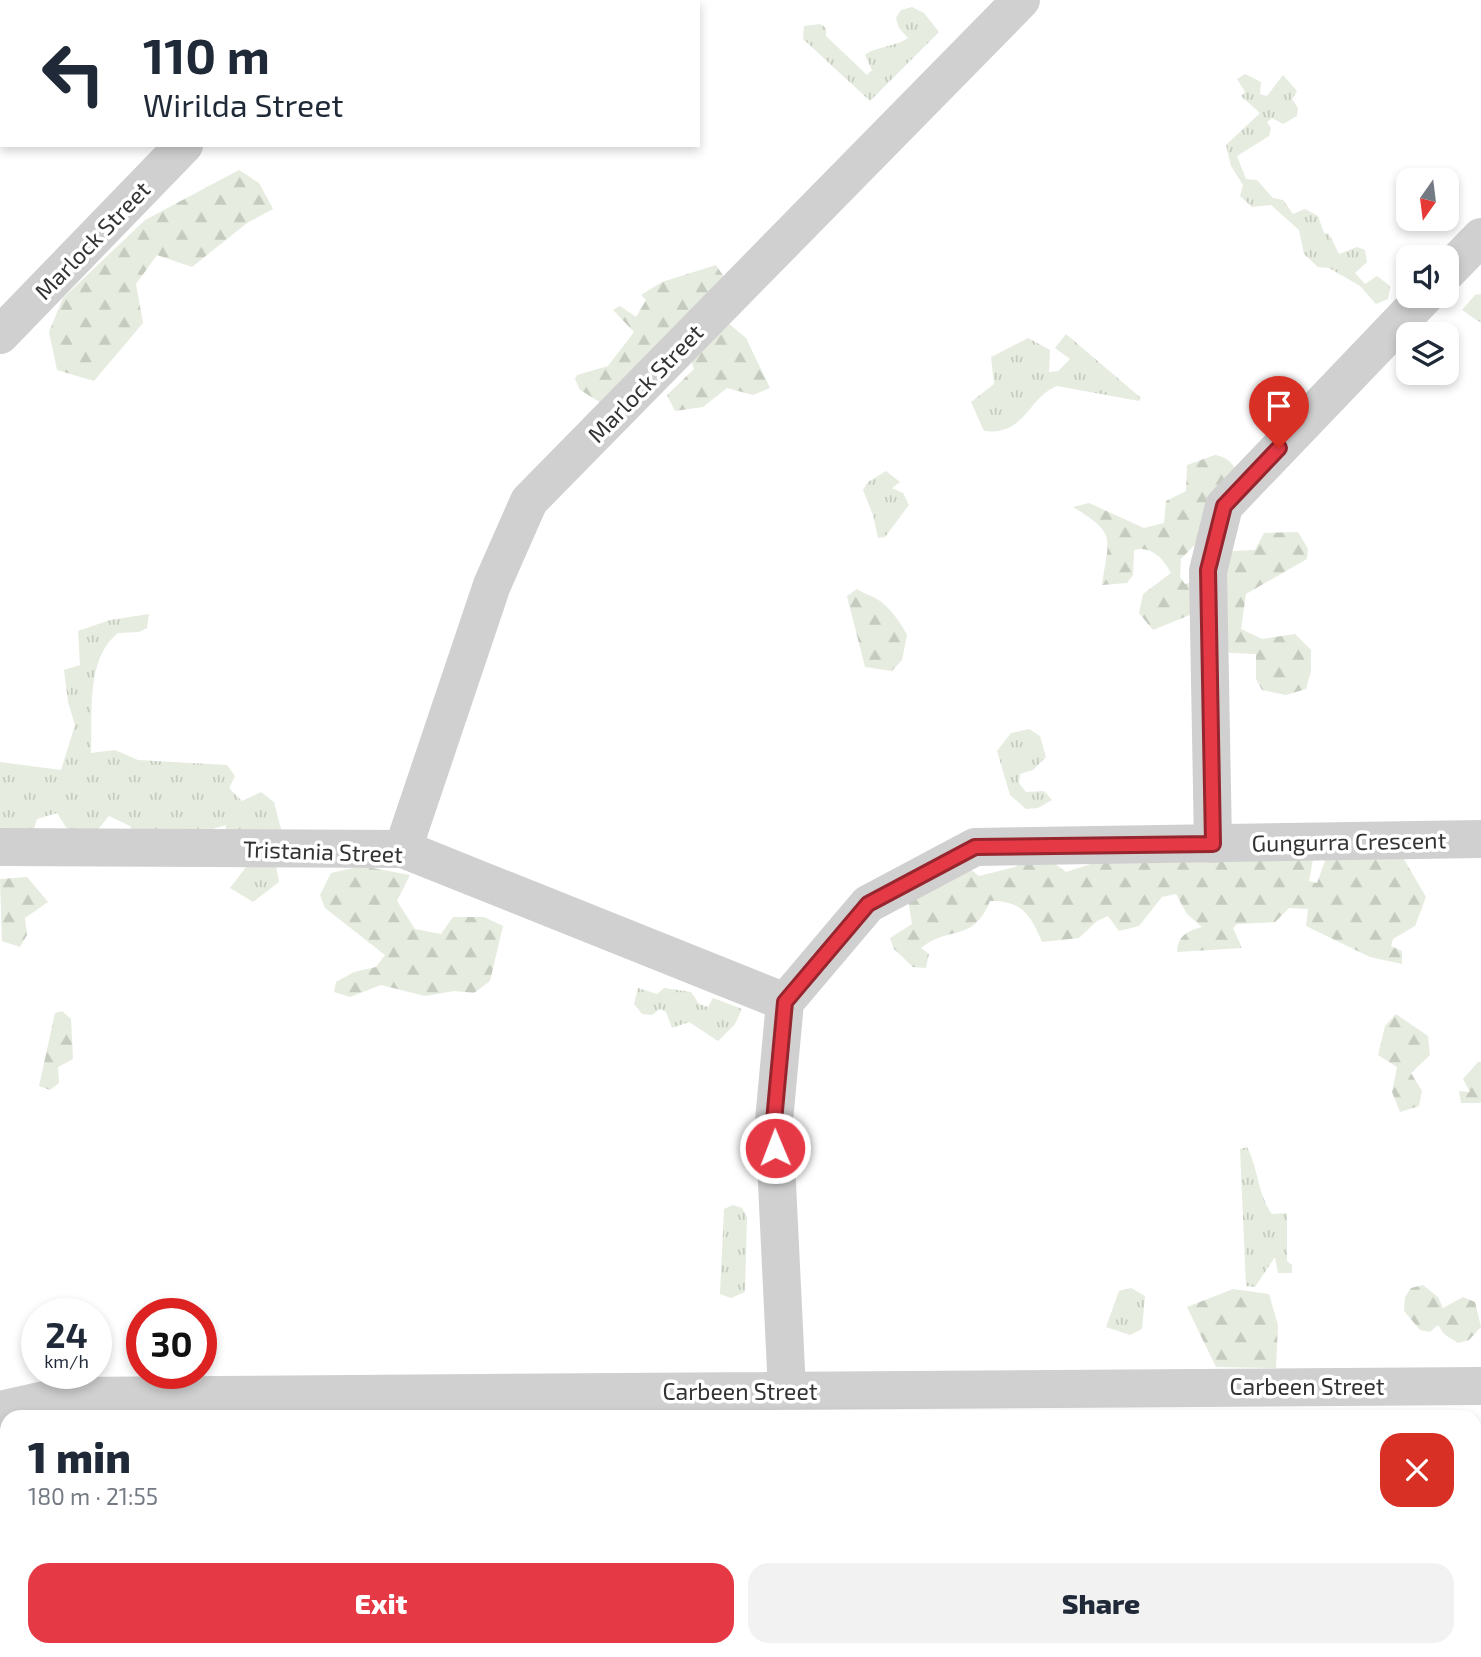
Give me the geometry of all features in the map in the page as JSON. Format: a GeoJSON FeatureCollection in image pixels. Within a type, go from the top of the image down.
{"type":"FeatureCollection","features":[{"type":"Feature","properties":{"kind":"street","name":"Marlock Street"},"geometry":{"type":"LineString","coordinates":[[403,849],[492,585],[529,501],[1021,0]]}},
{"type":"Feature","properties":{"kind":"street","name":"Marlock Street"},"geometry":{"type":"LineString","coordinates":[[0,335],[182,147]]}},
{"type":"Feature","properties":{"kind":"street"},"geometry":{"type":"LineString","coordinates":[[1459,260],[1481,237]]}},
{"type":"Feature","properties":{"kind":"street"},"geometry":{"type":"LineString","coordinates":[[1213,844],[1208,570],[1224,506],[1414,308]]}},
{"type":"Feature","properties":{"kind":"street","name":"Gungurra Crescent"},"geometry":{"type":"LineString","coordinates":[[785,1002],[868,904],[975,847],[1481,839]]}},
{"type":"Feature","properties":{"kind":"street","name":"Tristania Street"},"geometry":{"type":"LineString","coordinates":[[0,847],[403,849],[785,1002]]}},
{"type":"Feature","properties":{"kind":"street"},"geometry":{"type":"LineString","coordinates":[[785,1002],[774,1121],[787,1391]]}},
{"type":"Feature","properties":{"kind":"street","name":"Carbeen Street"},"geometry":{"type":"LineString","coordinates":[[0,1410],[62,1396],[1481,1386]]}},
{"type":"Feature","properties":{"kind":"green space"},"geometry":{"type":"Polygon","coordinates":[[[912,7],[924,13],[939,32],[870,101],[803,39],[804,26],[820,24],[826,28],[826,36],[867,75],[872,70],[865,55],[908,38],[899,28],[896,18],[901,10],[912,7]]]}},
{"type":"Feature","properties":{"kind":"green space"},"geometry":{"type":"Polygon","coordinates":[[[1245,74],[1261,82],[1260,94],[1267,96],[1283,75],[1297,91],[1292,99],[1298,108],[1297,116],[1283,124],[1272,118],[1267,122],[1271,128],[1269,136],[1237,156],[1246,179],[1257,180],[1273,198],[1283,200],[1293,214],[1305,209],[1318,216],[1324,233],[1329,234],[1339,254],[1357,247],[1365,250],[1367,262],[1355,273],[1365,284],[1377,276],[1390,286],[1388,299],[1376,304],[1360,286],[1329,268],[1318,267],[1304,254],[1299,230],[1271,205],[1252,207],[1240,196],[1243,185],[1231,166],[1226,145],[1260,113],[1241,96],[1245,92],[1237,79],[1245,74]]]}},
{"type":"Feature","properties":{"kind":"green space"},"geometry":{"type":"Polygon","coordinates":[[[239,170],[259,183],[273,209],[247,223],[192,267],[157,255],[136,284],[143,323],[94,381],[57,370],[49,332],[63,298],[145,220],[239,170]]]}},
{"type":"Feature","properties":{"kind":"green space"},"geometry":{"type":"Polygon","coordinates":[[[716,265],[730,286],[708,306],[746,338],[770,388],[753,395],[727,388],[703,407],[675,411],[667,395],[694,369],[688,351],[603,404],[580,390],[575,379],[577,375],[608,366],[634,332],[613,310],[620,306],[636,317],[646,300],[641,295],[662,282],[716,265]]]}},
{"type":"Feature","properties":{"kind":"green space"},"geometry":{"type":"Polygon","coordinates":[[[1481,294],[1481,323],[1462,310],[1475,295],[1481,294]]]}},
{"type":"Feature","properties":{"kind":"green space"},"geometry":{"type":"Polygon","coordinates":[[[1066,334],[1141,398],[1139,401],[1057,386],[1009,428],[984,431],[971,402],[994,384],[991,357],[1028,338],[1050,350],[1049,372],[1058,371],[1070,359],[1055,348],[1066,334]]]}},
{"type":"Feature","properties":{"kind":"green space"},"geometry":{"type":"Polygon","coordinates":[[[1215,455],[1231,463],[1239,479],[1204,535],[1181,559],[1180,577],[1185,584],[1195,582],[1231,551],[1255,550],[1264,533],[1298,532],[1308,549],[1307,559],[1246,594],[1241,629],[1262,639],[1295,634],[1311,650],[1311,671],[1306,689],[1286,695],[1262,690],[1256,679],[1256,654],[1231,653],[1202,643],[1192,614],[1153,630],[1139,613],[1143,594],[1171,573],[1161,558],[1151,551],[1134,550],[1133,575],[1127,583],[1102,585],[1107,538],[1097,524],[1073,507],[1089,503],[1144,528],[1164,523],[1166,501],[1186,491],[1187,465],[1215,455]]]}},
{"type":"Feature","properties":{"kind":"green space"},"geometry":{"type":"Polygon","coordinates":[[[886,471],[900,482],[892,488],[903,493],[909,505],[885,537],[878,538],[863,490],[868,482],[886,471]]]}},
{"type":"Feature","properties":{"kind":"green space"},"geometry":{"type":"Polygon","coordinates":[[[857,589],[886,606],[907,635],[902,660],[892,671],[865,667],[847,596],[857,589]]]}},
{"type":"Feature","properties":{"kind":"green space"},"geometry":{"type":"Polygon","coordinates":[[[149,614],[147,628],[139,632],[118,633],[107,644],[100,657],[93,688],[91,753],[115,750],[138,760],[227,765],[235,776],[229,788],[242,801],[261,792],[274,802],[281,829],[270,834],[279,882],[253,902],[230,888],[256,854],[225,836],[226,825],[179,839],[136,839],[130,826],[109,816],[95,833],[69,832],[57,813],[37,819],[34,829],[0,840],[0,762],[61,770],[75,725],[68,702],[64,670],[80,665],[78,631],[110,620],[149,614]]]}},
{"type":"Feature","properties":{"kind":"green space"},"geometry":{"type":"Polygon","coordinates":[[[1029,729],[1040,736],[1046,757],[1033,770],[1020,774],[1019,783],[1026,792],[1044,791],[1052,800],[1038,808],[1026,809],[1010,795],[997,751],[1011,733],[1029,729]]]}},
{"type":"Feature","properties":{"kind":"green space"},"geometry":{"type":"Polygon","coordinates":[[[1398,849],[1426,897],[1415,926],[1393,939],[1391,946],[1402,951],[1402,964],[1370,957],[1306,926],[1308,909],[1289,908],[1275,922],[1237,924],[1233,928],[1242,948],[1177,952],[1179,941],[1185,935],[1202,927],[1187,914],[1176,894],[1162,897],[1139,926],[1119,931],[1108,916],[1097,921],[1079,938],[1042,942],[1023,911],[1010,903],[990,901],[976,923],[921,948],[929,954],[926,968],[913,967],[894,949],[890,938],[912,924],[906,887],[961,862],[979,876],[1015,867],[1024,858],[1050,860],[1066,872],[1116,856],[1313,859],[1309,881],[1317,883],[1326,858],[1398,849]]]}},
{"type":"Feature","properties":{"kind":"green space"},"geometry":{"type":"Polygon","coordinates":[[[362,866],[410,875],[397,901],[415,929],[441,934],[453,917],[484,917],[503,926],[490,981],[474,993],[454,991],[425,996],[381,985],[350,997],[334,992],[336,982],[354,972],[376,967],[385,955],[325,908],[320,895],[331,873],[362,866]]]}},
{"type":"Feature","properties":{"kind":"green space"},"geometry":{"type":"Polygon","coordinates":[[[27,877],[48,902],[25,918],[27,935],[20,947],[2,941],[0,879],[27,877]]]}},
{"type":"Feature","properties":{"kind":"green space"},"geometry":{"type":"Polygon","coordinates":[[[638,988],[657,994],[664,988],[691,992],[699,1004],[708,1007],[713,998],[742,1009],[735,1024],[718,1041],[689,1022],[672,1028],[666,1012],[660,1009],[652,1015],[642,1014],[634,1004],[638,988]]]}},
{"type":"Feature","properties":{"kind":"green space"},"geometry":{"type":"Polygon","coordinates":[[[62,1011],[71,1019],[73,1059],[58,1067],[59,1083],[50,1090],[39,1086],[55,1013],[62,1011]]]}},
{"type":"Feature","properties":{"kind":"green space"},"geometry":{"type":"Polygon","coordinates":[[[1396,1014],[1428,1036],[1430,1055],[1411,1073],[1422,1091],[1419,1106],[1400,1112],[1392,1092],[1397,1067],[1378,1055],[1385,1026],[1396,1014]]]}},
{"type":"Feature","properties":{"kind":"green space"},"geometry":{"type":"Polygon","coordinates":[[[1481,1062],[1481,1103],[1461,1103],[1459,1091],[1470,1092],[1463,1079],[1481,1062]]]}},
{"type":"Feature","properties":{"kind":"green space"},"geometry":{"type":"Polygon","coordinates":[[[1247,1147],[1267,1206],[1272,1214],[1287,1213],[1287,1261],[1292,1265],[1292,1273],[1278,1273],[1275,1257],[1255,1287],[1246,1286],[1240,1149],[1247,1147]]]}},
{"type":"Feature","properties":{"kind":"green space"},"geometry":{"type":"Polygon","coordinates":[[[733,1205],[742,1208],[747,1217],[745,1292],[731,1298],[720,1294],[724,1209],[733,1205]]]}},
{"type":"Feature","properties":{"kind":"green space"},"geometry":{"type":"Polygon","coordinates":[[[1423,1285],[1438,1297],[1443,1308],[1463,1297],[1475,1302],[1481,1327],[1469,1340],[1458,1343],[1444,1334],[1438,1325],[1430,1332],[1420,1330],[1404,1311],[1405,1297],[1411,1288],[1423,1285]]]}},
{"type":"Feature","properties":{"kind":"green space"},"geometry":{"type":"Polygon","coordinates":[[[1131,1288],[1145,1296],[1142,1329],[1130,1335],[1106,1327],[1119,1291],[1131,1288]]]}},
{"type":"Feature","properties":{"kind":"green space"},"geometry":{"type":"Polygon","coordinates":[[[1233,1289],[1269,1294],[1278,1325],[1276,1368],[1216,1367],[1187,1307],[1233,1289]]]}},
{"type":"Feature","properties":{"kind":"route"},"geometry":{"type":"LineString","coordinates":[[775,1148],[774,1121],[785,1002],[868,904],[975,847],[1213,844],[1208,570],[1224,506],[1279,448]]}}]}
